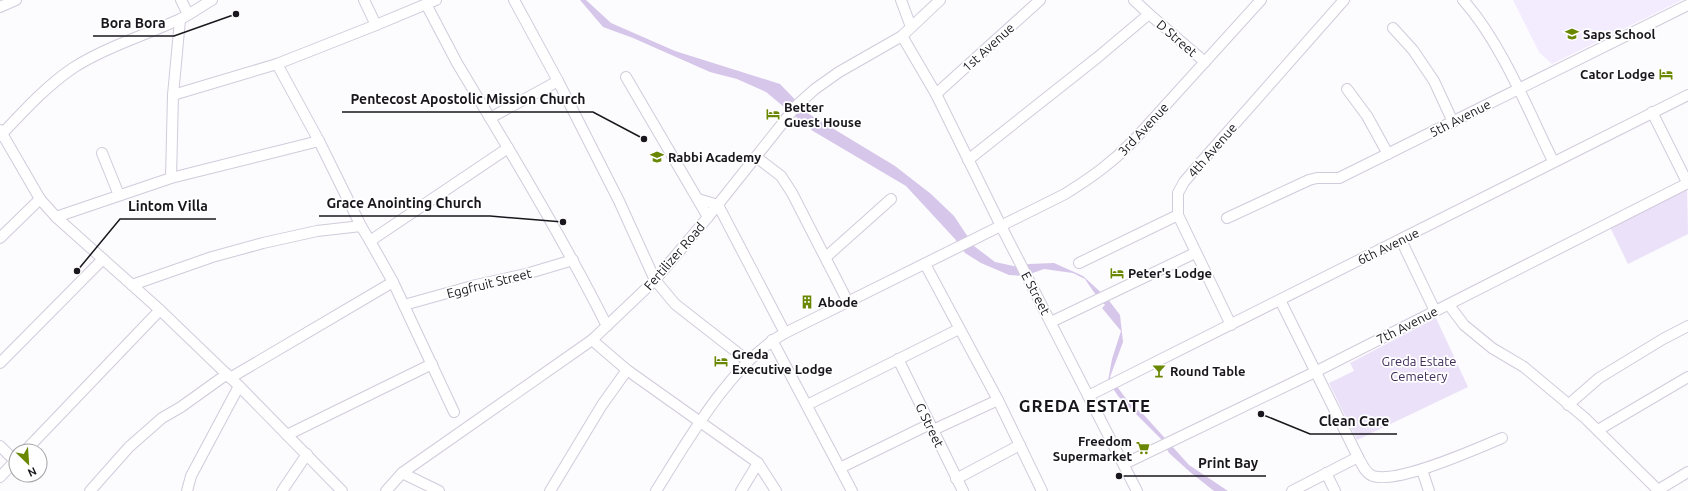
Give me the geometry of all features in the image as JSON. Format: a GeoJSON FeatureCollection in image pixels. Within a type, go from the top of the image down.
{"type":"FeatureCollection","features":[{"type":"Feature","properties":{"kind":"street"},"geometry":{"type":"LineString","coordinates":[[0,7],[16,0]]}},
{"type":"Feature","properties":{"kind":"street"},"geometry":{"type":"LineString","coordinates":[[171,178],[173,95],[184,17],[181,0]]}},
{"type":"Feature","properties":{"kind":"street"},"geometry":{"type":"LineString","coordinates":[[212,0],[184,17],[133,37],[74,67],[56,80],[27,106],[1,133],[40,199],[56,217],[160,310],[239,386],[342,491]]}},
{"type":"Feature","properties":{"kind":"street"},"geometry":{"type":"LineString","coordinates":[[364,0],[376,26]]}},
{"type":"Feature","properties":{"kind":"street"},"geometry":{"type":"LineString","coordinates":[[173,95],[277,64],[376,26],[436,0]]}},
{"type":"Feature","properties":{"kind":"street"},"geometry":{"type":"LineString","coordinates":[[514,0],[558,81],[618,200],[655,280],[676,304],[748,361]]}},
{"type":"Feature","properties":{"kind":"street"},"geometry":{"type":"LineString","coordinates":[[901,0],[911,27]]}},
{"type":"Feature","properties":{"kind":"street","name":"Fertilizer Road"},"geometry":{"type":"LineString","coordinates":[[386,491],[402,473],[592,340],[655,280],[718,205],[797,105],[815,89],[839,72],[902,36],[940,0]]}},
{"type":"Feature","properties":{"kind":"street","name":"1st Avenue"},"geometry":{"type":"LineString","coordinates":[[936,94],[1040,0]]}},
{"type":"Feature","properties":{"kind":"street","name":"D Street"},"geometry":{"type":"LineString","coordinates":[[1134,0],[1205,62]]}},
{"type":"Feature","properties":{"kind":"street","name":"4th Avenue"},"geometry":{"type":"LineString","coordinates":[[1231,325],[1178,215],[1176,204],[1178,193],[1184,182],[1344,0]]}},
{"type":"Feature","properties":{"kind":"street"},"geometry":{"type":"LineString","coordinates":[[1463,0],[1474,13],[1494,44],[1553,161]]}},
{"type":"Feature","properties":{"kind":"street","name":"3rd Avenue"},"geometry":{"type":"LineString","coordinates":[[656,491],[699,422],[748,361],[772,340],[1065,194],[1097,174],[1115,160],[1205,62],[1258,1]]}},
{"type":"Feature","properties":{"kind":"street"},"geometry":{"type":"LineString","coordinates":[[426,4],[457,63],[573,260],[607,326]]}},
{"type":"Feature","properties":{"kind":"street","name":"5th Avenue"},"geometry":{"type":"LineString","coordinates":[[1227,218],[1309,180],[1317,178],[1339,178],[1688,5]]}},
{"type":"Feature","properties":{"kind":"street"},"geometry":{"type":"LineString","coordinates":[[968,160],[1098,57],[1149,14]]}},
{"type":"Feature","properties":{"kind":"street"},"geometry":{"type":"LineString","coordinates":[[1393,28],[1413,50],[1434,81],[1453,122]]}},
{"type":"Feature","properties":{"kind":"street","name":"E Street"},"geometry":{"type":"LineString","coordinates":[[902,36],[936,94],[1001,226],[1052,322],[1137,491]]}},
{"type":"Feature","properties":{"kind":"street"},"geometry":{"type":"LineString","coordinates":[[277,64],[319,141],[361,226],[393,282],[454,412]]}},
{"type":"Feature","properties":{"kind":"street"},"geometry":{"type":"LineString","coordinates":[[626,77],[708,217]]}},
{"type":"Feature","properties":{"kind":"street"},"geometry":{"type":"LineString","coordinates":[[490,118],[558,81]]}},
{"type":"Feature","properties":{"kind":"street"},"geometry":{"type":"LineString","coordinates":[[1347,89],[1368,116],[1388,154]]}},
{"type":"Feature","properties":{"kind":"street","name":"6th Avenue"},"geometry":{"type":"LineString","coordinates":[[1088,396],[1401,240],[1553,161],[1688,95]]}},
{"type":"Feature","properties":{"kind":"street"},"geometry":{"type":"LineString","coordinates":[[1652,112],[1688,184]]}},
{"type":"Feature","properties":{"kind":"street"},"geometry":{"type":"LineString","coordinates":[[56,217],[171,178],[319,141]]}},
{"type":"Feature","properties":{"kind":"street"},"geometry":{"type":"LineString","coordinates":[[370,241],[508,148]]}},
{"type":"Feature","properties":{"kind":"street"},"geometry":{"type":"LineString","coordinates":[[102,153],[119,195]]}},
{"type":"Feature","properties":{"kind":"street"},"geometry":{"type":"LineString","coordinates":[[756,157],[781,176],[792,193],[848,302]]}},
{"type":"Feature","properties":{"kind":"street","name":"7th Avenue"},"geometry":{"type":"LineString","coordinates":[[1124,464],[1315,372],[1688,184]]}},
{"type":"Feature","properties":{"kind":"street"},"geometry":{"type":"LineString","coordinates":[[0,238],[40,199]]}},
{"type":"Feature","properties":{"kind":"street"},"geometry":{"type":"LineString","coordinates":[[698,199],[718,205],[785,333]]}},
{"type":"Feature","properties":{"kind":"street"},"geometry":{"type":"LineString","coordinates":[[826,257],[891,200]]}},
{"type":"Feature","properties":{"kind":"street"},"geometry":{"type":"LineString","coordinates":[[1079,263],[1178,215]]}},
{"type":"Feature","properties":{"kind":"street"},"geometry":{"type":"LineString","coordinates":[[132,285],[212,257],[263,243],[317,231],[361,226]]}},
{"type":"Feature","properties":{"kind":"street"},"geometry":{"type":"LineString","coordinates":[[1401,240],[1435,311]]}},
{"type":"Feature","properties":{"kind":"street"},"geometry":{"type":"LineString","coordinates":[[1052,322],[1195,253]]}},
{"type":"Feature","properties":{"kind":"street"},"geometry":{"type":"LineString","coordinates":[[0,363],[103,259]]}},
{"type":"Feature","properties":{"kind":"street","name":"Eggfruit Street"},"geometry":{"type":"LineString","coordinates":[[404,305],[476,285],[526,274],[573,260]]}},
{"type":"Feature","properties":{"kind":"street"},"geometry":{"type":"LineString","coordinates":[[925,264],[998,400],[1042,491]]}},
{"type":"Feature","properties":{"kind":"street"},"geometry":{"type":"LineString","coordinates":[[90,491],[129,447],[162,418],[228,376],[393,282]]}},
{"type":"Feature","properties":{"kind":"street"},"geometry":{"type":"LineString","coordinates":[[1280,300],[1358,457],[1366,471],[1372,476],[1380,477],[1422,470],[1502,438]]}},
{"type":"Feature","properties":{"kind":"street"},"geometry":{"type":"LineString","coordinates":[[1449,304],[1464,325],[1492,348],[1524,367],[1598,430],[1659,490],[1688,472]]}},
{"type":"Feature","properties":{"kind":"street"},"geometry":{"type":"LineString","coordinates":[[33,443],[160,310]]}},
{"type":"Feature","properties":{"kind":"street"},"geometry":{"type":"LineString","coordinates":[[1568,405],[1599,378],[1663,339],[1688,326]]}},
{"type":"Feature","properties":{"kind":"street"},"geometry":{"type":"LineString","coordinates":[[807,405],[959,329]]}},
{"type":"Feature","properties":{"kind":"street"},"geometry":{"type":"LineString","coordinates":[[592,340],[627,370],[758,463],[776,491]]}},
{"type":"Feature","properties":{"kind":"street"},"geometry":{"type":"LineString","coordinates":[[772,340],[852,491]]}},
{"type":"Feature","properties":{"kind":"street","name":"G Street"},"geometry":{"type":"LineString","coordinates":[[898,359],[962,491]]}},
{"type":"Feature","properties":{"kind":"street"},"geometry":{"type":"LineString","coordinates":[[287,435],[432,364]]}},
{"type":"Feature","properties":{"kind":"street"},"geometry":{"type":"LineString","coordinates":[[550,491],[602,405],[627,370]]}},
{"type":"Feature","properties":{"kind":"street"},"geometry":{"type":"LineString","coordinates":[[1598,430],[1688,377]]}},
{"type":"Feature","properties":{"kind":"street"},"geometry":{"type":"LineString","coordinates":[[187,491],[191,476],[239,386]]}},
{"type":"Feature","properties":{"kind":"street"},"geometry":{"type":"LineString","coordinates":[[840,468],[931,427],[998,400]]}},
{"type":"Feature","properties":{"kind":"street"},"geometry":{"type":"LineString","coordinates":[[956,479],[1020,445]]}},
{"type":"Feature","properties":{"kind":"street"},"geometry":{"type":"LineString","coordinates":[[0,446],[8,453]]}},
{"type":"Feature","properties":{"kind":"street"},"geometry":{"type":"LineString","coordinates":[[282,491],[307,454]]}},
{"type":"Feature","properties":{"kind":"street"},"geometry":{"type":"LineString","coordinates":[[1292,491],[1358,457]]}},
{"type":"Feature","properties":{"kind":"street"},"geometry":{"type":"LineString","coordinates":[[741,491],[758,463]]}},
{"type":"Feature","properties":{"kind":"street"},"geometry":{"type":"LineString","coordinates":[[0,477],[8,468]]}},
{"type":"Feature","properties":{"kind":"street"},"geometry":{"type":"LineString","coordinates":[[1422,470],[1428,491]]}},
{"type":"Feature","properties":{"kind":"street"},"geometry":{"type":"LineString","coordinates":[[402,473],[439,491]]}},
{"type":"Feature","properties":{"kind":"street"},"geometry":{"type":"LineString","coordinates":[[1326,473],[1335,491]]}},
{"type":"Feature","properties":{"kind":"shaded area"},"geometry":{"type":"Polygon","coordinates":[[[580,0],[586,0],[611,23],[675,51],[780,84],[809,114],[895,166],[931,194],[954,216],[974,246],[995,262],[1018,267],[1029,264],[1054,263],[1083,276],[1107,298],[1120,315],[1123,342],[1110,377],[1130,404],[1144,415],[1189,465],[1228,491],[1214,491],[1190,472],[1169,453],[1161,439],[1118,396],[1108,381],[1112,359],[1121,331],[1102,308],[1105,305],[1085,279],[1073,273],[1044,269],[1024,276],[1009,275],[981,263],[965,253],[955,239],[906,186],[813,131],[766,92],[737,79],[710,72],[633,38],[603,27],[580,0]]]}},
{"type":"Feature","properties":{"kind":"shaded area","name":"Saps School"},"geometry":{"type":"Polygon","coordinates":[[[1513,0],[1682,0],[1552,64],[1539,52],[1513,0]]]}},
{"type":"Feature","properties":{"kind":"green space"},"geometry":{"type":"Polygon","coordinates":[[[1687,189],[1688,234],[1628,264],[1610,227],[1687,189]]]}},
{"type":"Feature","properties":{"kind":"green space","name":"Greda Estate Cemetery"},"geometry":{"type":"Polygon","coordinates":[[[1436,318],[1468,387],[1357,440],[1329,383],[1354,371],[1350,363],[1436,318]]]}},
{"type":"Feature","properties":{"kind":"place","name":"Bora Bora"},"geometry":{"type":"Point","coordinates":[236,14]}},
{"type":"Feature","properties":{"kind":"place","name":"Saps School"},"geometry":{"type":"Point","coordinates":[1572,34]}},
{"type":"Feature","properties":{"kind":"place","name":"Cator Lodge"},"geometry":{"type":"Point","coordinates":[1666,74]}},
{"type":"Feature","properties":{"kind":"place","name":"Better Guest House"},"geometry":{"type":"Point","coordinates":[773,114]}},
{"type":"Feature","properties":{"kind":"place","name":"Pentecost Apostolic Mission Church"},"geometry":{"type":"Point","coordinates":[644,139]}},
{"type":"Feature","properties":{"kind":"place","name":"Rabbi Academy"},"geometry":{"type":"Point","coordinates":[657,157]}},
{"type":"Feature","properties":{"kind":"place","name":"Grace Anointing Church"},"geometry":{"type":"Point","coordinates":[563,222]}},
{"type":"Feature","properties":{"kind":"place","name":"Lintom Villa"},"geometry":{"type":"Point","coordinates":[77,271]}},
{"type":"Feature","properties":{"kind":"place","name":"Peter's Lodge"},"geometry":{"type":"Point","coordinates":[1117,273]}},
{"type":"Feature","properties":{"kind":"place","name":"Abode"},"geometry":{"type":"Point","coordinates":[807,302]}},
{"type":"Feature","properties":{"kind":"place","name":"Greda Executive Lodge"},"geometry":{"type":"Point","coordinates":[721,361]}},
{"type":"Feature","properties":{"kind":"place","name":"Round Table"},"geometry":{"type":"Point","coordinates":[1159,371]}},
{"type":"Feature","properties":{"kind":"place","name":"Clean Care"},"geometry":{"type":"Point","coordinates":[1261,414]}},
{"type":"Feature","properties":{"kind":"place","name":"Freedom Supermarket"},"geometry":{"type":"Point","coordinates":[1143,448]}},
{"type":"Feature","properties":{"kind":"place","name":"Print Bay"},"geometry":{"type":"Point","coordinates":[1119,476]}},
{"type":"Feature","properties":{"kind":"district","name":"GREDA ESTATE"},"geometry":{"type":"Point","coordinates":[1085,405]}}]}
